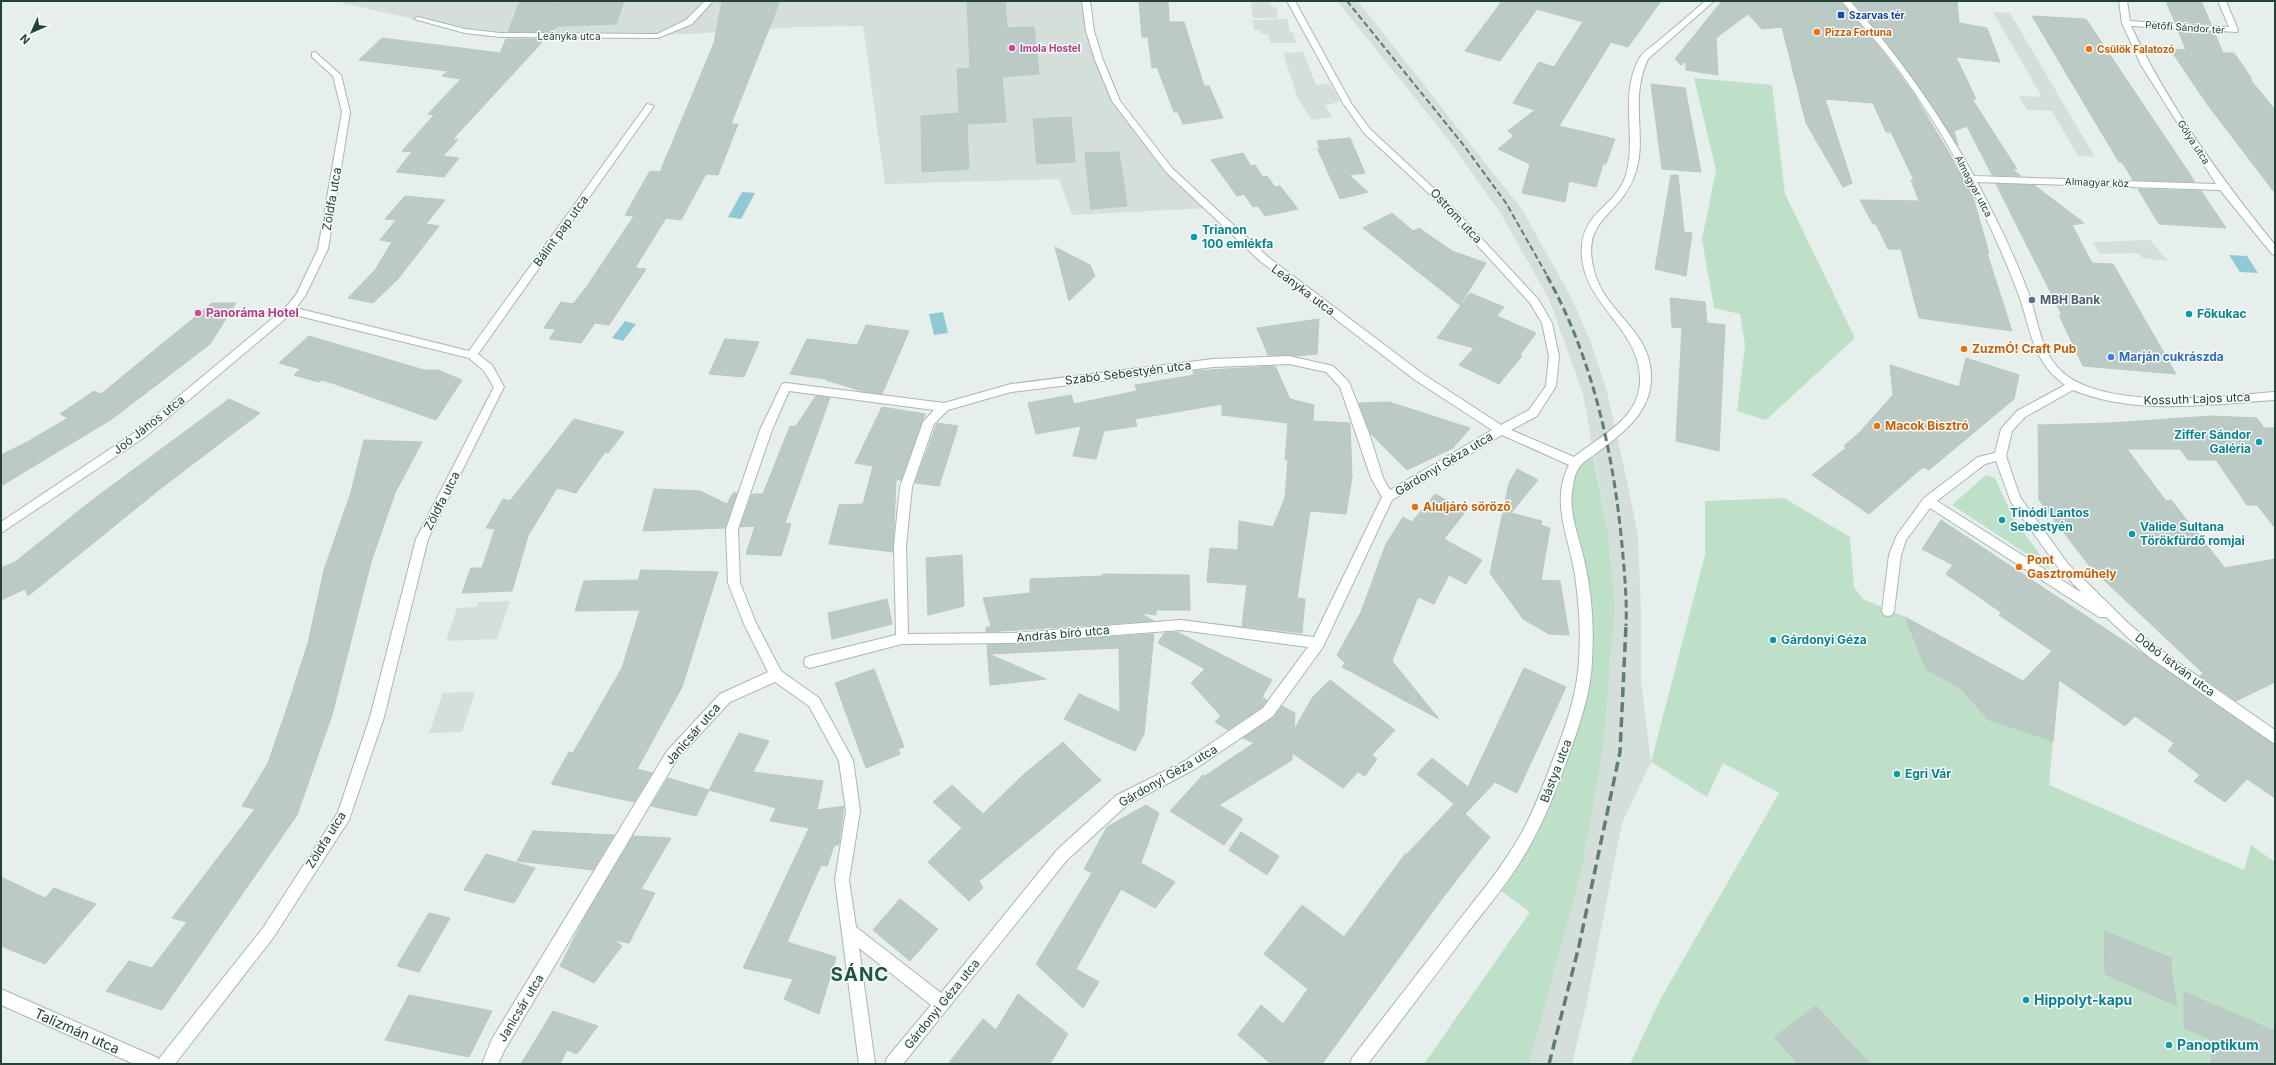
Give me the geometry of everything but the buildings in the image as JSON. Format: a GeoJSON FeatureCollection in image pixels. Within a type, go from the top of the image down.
{"type":"FeatureCollection","features":[{"type":"Feature","properties":{"kind":"street","name":"Leányka utca"},"geometry":{"type":"LineString","coordinates":[[418,19],[465,30],[500,36],[658,36],[689,22],[709,1]]}},
{"type":"Feature","properties":{"kind":"street","name":"Leányka utca"},"geometry":{"type":"LineString","coordinates":[[1086,1],[1090,31],[1099,60],[1116,101],[1169,170],[1264,259],[1419,377],[1501,430],[1576,463]]}},
{"type":"Feature","properties":{"kind":"street","name":"Ostrom utca"},"geometry":{"type":"LineString","coordinates":[[1291,1],[1347,102],[1367,131],[1439,198],[1534,301],[1547,323],[1554,356],[1551,386],[1534,413],[1501,430]]}},
{"type":"Feature","properties":{"kind":"street"},"geometry":{"type":"LineString","coordinates":[[1576,463],[1628,424],[1639,408],[1646,376],[1644,361],[1632,335],[1594,284],[1587,258],[1585,239],[1596,218],[1620,193],[1629,178],[1634,160],[1632,106],[1634,82],[1639,66],[1644,58],[1710,1]]}},
{"type":"Feature","properties":{"kind":"street","name":"Almagyar utca"},"geometry":{"type":"LineString","coordinates":[[1846,1],[1919,91],[1972,179],[2007,252],[2049,365],[2073,385]]}},
{"type":"Feature","properties":{"kind":"street"},"geometry":{"type":"LineString","coordinates":[[2123,1],[2126,23]]}},
{"type":"Feature","properties":{"kind":"street","name":"Petőfi Sándor tér"},"geometry":{"type":"LineString","coordinates":[[2126,23],[2234,30],[2222,1]]}},
{"type":"Feature","properties":{"kind":"street","name":"Gólya utca"},"geometry":{"type":"LineString","coordinates":[[2126,23],[2145,65],[2223,187],[2275,252]]}},
{"type":"Feature","properties":{"kind":"street","name":"Zöldfa utca"},"geometry":{"type":"LineString","coordinates":[[165,1064],[268,933],[344,814],[377,717],[422,539],[499,387],[488,368],[472,355],[289,310],[300,296],[323,249],[346,112],[337,76],[315,55]]}},
{"type":"Feature","properties":{"kind":"street","name":"Bálint pap utca"},"geometry":{"type":"LineString","coordinates":[[472,355],[650,106]]}},
{"type":"Feature","properties":{"kind":"street","name":"Almagyar köz"},"geometry":{"type":"LineString","coordinates":[[1972,179],[2223,187]]}},
{"type":"Feature","properties":{"kind":"street","name":"Joó János utca"},"geometry":{"type":"LineString","coordinates":[[1,528],[141,434],[289,310]]}},
{"type":"Feature","properties":{"kind":"street","name":"Szabó Sebestyén utca"},"geometry":{"type":"LineString","coordinates":[[776,676],[750,624],[734,583],[732,529],[766,430],[786,387],[944,407],[1011,388],[1213,363],[1289,360],[1329,369],[1345,385],[1363,433],[1377,478],[1388,497]]}},
{"type":"Feature","properties":{"kind":"street"},"geometry":{"type":"LineString","coordinates":[[1888,611],[1895,555],[1901,538],[1928,501],[1982,460],[2000,456],[2007,429],[2021,414],[2073,385]]}},
{"type":"Feature","properties":{"kind":"street","name":"Kossuth Lajos utca"},"geometry":{"type":"LineString","coordinates":[[2073,385],[2110,398],[2150,402],[2275,396]]}},
{"type":"Feature","properties":{"kind":"street"},"geometry":{"type":"LineString","coordinates":[[902,639],[900,546],[906,488],[929,422],[944,407]]}},
{"type":"Feature","properties":{"kind":"street","name":"Gárdonyi Géza utca"},"geometry":{"type":"LineString","coordinates":[[893,1064],[1062,855],[1122,800],[1190,765],[1268,712],[1318,643],[1388,497],[1501,430]]}},
{"type":"Feature","properties":{"kind":"street","name":"Dobó István utca"},"geometry":{"type":"LineString","coordinates":[[2000,456],[2015,499],[2064,567],[2124,626],[2154,653],[2275,738]]}},
{"type":"Feature","properties":{"kind":"street","name":"Bástya utca"},"geometry":{"type":"LineString","coordinates":[[1358,1064],[1525,841],[1549,792],[1577,715],[1586,664],[1586,607],[1568,519],[1566,490],[1576,463]]}},
{"type":"Feature","properties":{"kind":"street"},"geometry":{"type":"LineString","coordinates":[[1928,501],[2124,626]]}},
{"type":"Feature","properties":{"kind":"street","name":"András bíró utca"},"geometry":{"type":"LineString","coordinates":[[810,662],[902,639],[1012,638],[1181,625],[1318,643]]}},
{"type":"Feature","properties":{"kind":"street"},"geometry":{"type":"LineString","coordinates":[[776,676],[814,702],[846,760],[853,811],[842,880],[867,1064]]}},
{"type":"Feature","properties":{"kind":"street","name":"Janicsár utca"},"geometry":{"type":"LineString","coordinates":[[490,1064],[498,1045],[672,755],[724,698],[776,676]]}},
{"type":"Feature","properties":{"kind":"street"},"geometry":{"type":"LineString","coordinates":[[849,931],[942,1004]]}},
{"type":"Feature","properties":{"kind":"street","name":"Talizmán utca"},"geometry":{"type":"LineString","coordinates":[[1,997],[152,1064]]}},
{"type":"Feature","properties":{"kind":"shaded area"},"geometry":{"type":"Polygon","coordinates":[[[332,1],[1086,1],[1090,31],[1116,101],[1169,170],[1210,208],[1072,215],[1059,179],[885,184],[863,26],[797,27],[689,34],[501,38],[332,1]]]}},
{"type":"Feature","properties":{"kind":"shaded area"},"geometry":{"type":"Polygon","coordinates":[[[1251,1],[1270,1],[1271,7],[1276,7],[1278,18],[1253,18],[1251,1]]]}},
{"type":"Feature","properties":{"kind":"shaded area"},"geometry":{"type":"Polygon","coordinates":[[[1337,1],[1358,1],[1523,211],[1573,301],[1591,343],[1607,392],[1627,481],[1638,536],[1641,613],[1641,681],[1651,762],[1622,823],[1586,1006],[1572,1064],[1528,1064],[1582,869],[1603,749],[1615,605],[1608,534],[1583,394],[1549,299],[1501,214],[1448,139],[1337,1]]]}},
{"type":"Feature","properties":{"kind":"shaded area"},"geometry":{"type":"Polygon","coordinates":[[[1993,12],[2010,13],[2095,157],[2078,156],[2052,111],[2027,110],[2019,96],[2042,97],[1993,12]]]}},
{"type":"Feature","properties":{"kind":"shaded area"},"geometry":{"type":"Polygon","coordinates":[[[1287,19],[1290,33],[1293,33],[1296,43],[1270,43],[1268,34],[1261,34],[1260,30],[1254,30],[1252,20],[1287,19]]]}},
{"type":"Feature","properties":{"kind":"shaded area"},"geometry":{"type":"Polygon","coordinates":[[[1303,52],[1316,85],[1330,84],[1340,102],[1325,105],[1332,117],[1312,120],[1298,99],[1283,53],[1303,52]]]}},
{"type":"Feature","properties":{"kind":"shaded area"},"geometry":{"type":"Polygon","coordinates":[[[2150,240],[2168,261],[2143,258],[2137,253],[2100,254],[2093,242],[2150,240]]]}},
{"type":"Feature","properties":{"kind":"shaded area"},"geometry":{"type":"Polygon","coordinates":[[[510,601],[497,639],[446,641],[457,608],[477,607],[479,602],[510,601]]]}},
{"type":"Feature","properties":{"kind":"shaded area"},"geometry":{"type":"Polygon","coordinates":[[[475,692],[462,732],[429,733],[443,693],[475,692]]]}},
{"type":"Feature","properties":{"kind":"green space"},"geometry":{"type":"Polygon","coordinates":[[[1694,78],[1772,85],[1785,194],[1855,338],[1766,420],[1737,411],[1745,345],[1740,314],[1714,308],[1702,239],[1716,170],[1694,78]]]}},
{"type":"Feature","properties":{"kind":"green space"},"geometry":{"type":"Polygon","coordinates":[[[1592,450],[1608,534],[1615,605],[1603,749],[1582,869],[1529,1064],[1424,1064],[1530,912],[1494,886],[1525,841],[1577,715],[1586,607],[1568,519],[1576,463],[1592,450]]]}},
{"type":"Feature","properties":{"kind":"green space"},"geometry":{"type":"Polygon","coordinates":[[[1986,475],[1995,478],[2014,519],[2051,570],[1952,505],[1986,475]]]}},
{"type":"Feature","properties":{"kind":"green space","name":"Egri Vár"},"geometry":{"type":"Polygon","coordinates":[[[1784,498],[1850,537],[1854,587],[1863,599],[1905,617],[2003,672],[2057,698],[2049,785],[2244,870],[2251,845],[2275,862],[2275,1064],[1630,1064],[1660,1000],[1779,793],[1723,763],[1707,797],[1651,762],[1705,555],[1705,501],[1784,498]]]}},
{"type":"Feature","properties":{"kind":"water"},"geometry":{"type":"Polygon","coordinates":[[[742,192],[755,193],[741,219],[728,217],[742,192]]]}},
{"type":"Feature","properties":{"kind":"water"},"geometry":{"type":"Polygon","coordinates":[[[2229,255],[2247,256],[2258,273],[2240,272],[2229,255]]]}},
{"type":"Feature","properties":{"kind":"water"},"geometry":{"type":"Polygon","coordinates":[[[943,312],[948,333],[934,335],[929,314],[943,312]]]}},
{"type":"Feature","properties":{"kind":"water"},"geometry":{"type":"Polygon","coordinates":[[[625,321],[636,324],[623,341],[612,338],[625,321]]]}},
{"type":"Feature","properties":{"kind":"railway"},"geometry":{"type":"LineString","coordinates":[[1347,1],[1465,147],[1506,203],[1548,277]]}},
{"type":"Feature","properties":{"kind":"railway"},"geometry":{"type":"LineString","coordinates":[[1547,276],[1578,342],[1590,376],[1608,447],[1619,520],[1625,582],[1626,625]]}},
{"type":"Feature","properties":{"kind":"railway"},"geometry":{"type":"LineString","coordinates":[[1549,1064],[1579,946],[1620,752],[1626,625]]}},
{"type":"Feature","properties":{"kind":"place","name":"Szarvas tér"},"geometry":{"type":"Point","coordinates":[1841,15]}},
{"type":"Feature","properties":{"kind":"place","name":"Pizza Fortuna"},"geometry":{"type":"Point","coordinates":[1817,32]}},
{"type":"Feature","properties":{"kind":"place","name":"Imola Hostel"},"geometry":{"type":"Point","coordinates":[1012,48]}},
{"type":"Feature","properties":{"kind":"place","name":"Csülök Falatozó"},"geometry":{"type":"Point","coordinates":[2089,49]}},
{"type":"Feature","properties":{"kind":"place","name":"Trianon 100 emlékfa"},"geometry":{"type":"Point","coordinates":[1194,237]}},
{"type":"Feature","properties":{"kind":"place","name":"MBH Bank"},"geometry":{"type":"Point","coordinates":[2032,300]}},
{"type":"Feature","properties":{"kind":"place","name":"Panoráma Hotel"},"geometry":{"type":"Point","coordinates":[198,313]}},
{"type":"Feature","properties":{"kind":"place","name":"Főkukac"},"geometry":{"type":"Point","coordinates":[2189,314]}},
{"type":"Feature","properties":{"kind":"place","name":"ZuzmÓ! Craft Pub"},"geometry":{"type":"Point","coordinates":[1964,349]}},
{"type":"Feature","properties":{"kind":"place","name":"Marján cukrászda"},"geometry":{"type":"Point","coordinates":[2111,357]}},
{"type":"Feature","properties":{"kind":"place","name":"Macok Bisztró"},"geometry":{"type":"Point","coordinates":[1877,426]}},
{"type":"Feature","properties":{"kind":"place","name":"Ziffer Sándor Galéria"},"geometry":{"type":"Point","coordinates":[2259,442]}},
{"type":"Feature","properties":{"kind":"place","name":"Aluljáró söröző"},"geometry":{"type":"Point","coordinates":[1415,507]}},
{"type":"Feature","properties":{"kind":"place","name":"Tinódi Lantos Sebestyén"},"geometry":{"type":"Point","coordinates":[2002,520]}},
{"type":"Feature","properties":{"kind":"place","name":"Valide Sultana Törökfürdő romjai"},"geometry":{"type":"Point","coordinates":[2132,534]}},
{"type":"Feature","properties":{"kind":"place","name":"Pont Gasztroműhely"},"geometry":{"type":"Point","coordinates":[2019,567]}},
{"type":"Feature","properties":{"kind":"place","name":"Gárdonyi Géza"},"geometry":{"type":"Point","coordinates":[1773,640]}},
{"type":"Feature","properties":{"kind":"place","name":"Egri Vár"},"geometry":{"type":"Point","coordinates":[1897,774]}},
{"type":"Feature","properties":{"kind":"place","name":"Hippolyt-kapu"},"geometry":{"type":"Point","coordinates":[2026,1000]}},
{"type":"Feature","properties":{"kind":"place","name":"Panoptikum"},"geometry":{"type":"Point","coordinates":[2169,1045]}},
{"type":"Feature","properties":{"kind":"district","name":"SÁNC"},"geometry":{"type":"Point","coordinates":[860,974]}}]}
